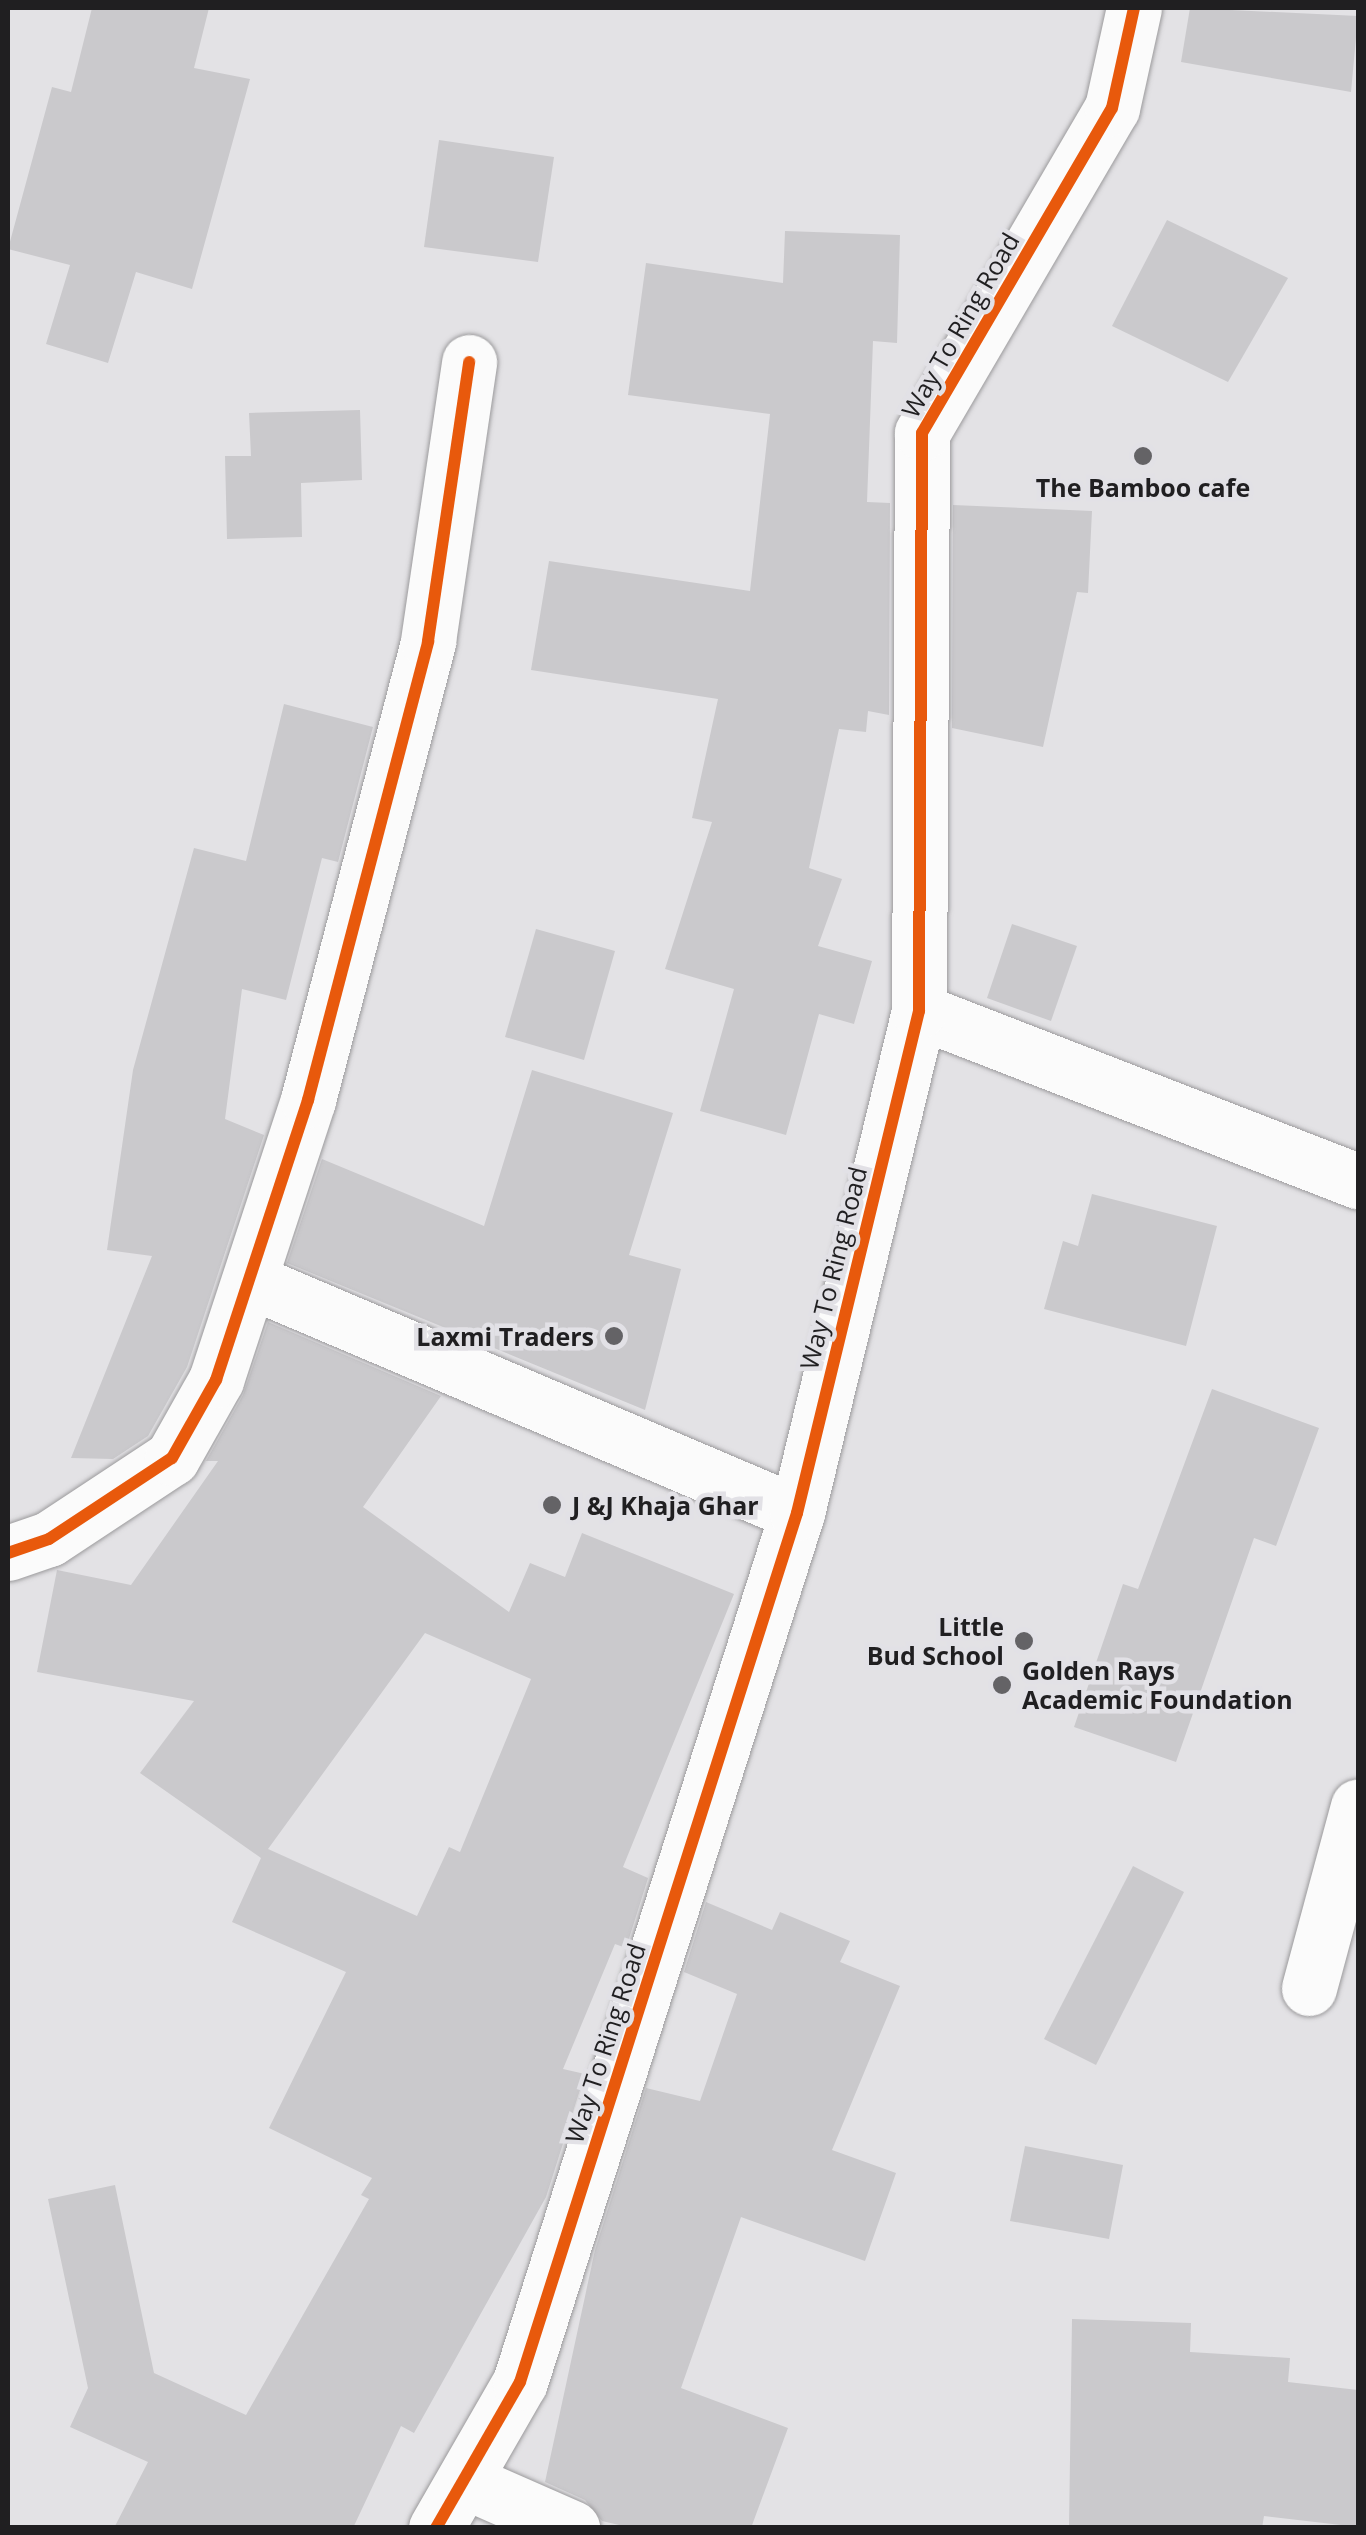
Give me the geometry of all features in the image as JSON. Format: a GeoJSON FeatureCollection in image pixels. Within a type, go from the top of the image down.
{"type":"FeatureCollection","features":[{"type":"Feature","properties":{"kind":"street","name":"Way To Ring Road"},"geometry":{"type":"LineString","coordinates":[[436,2528],[467,2482],[520,2382],[797,1513],[918,1012],[922,433],[1112,108],[1134,8]]}},
{"type":"Feature","properties":{"kind":"street"},"geometry":{"type":"LineString","coordinates":[[8,1553],[49,1539],[172,1458],[216,1380],[251,1281],[428,642],[470,362]]}},
{"type":"Feature","properties":{"kind":"street"},"geometry":{"type":"LineString","coordinates":[[918,1012],[1358,1181]]}},
{"type":"Feature","properties":{"kind":"street"},"geometry":{"type":"LineString","coordinates":[[251,1281],[797,1513]]}},
{"type":"Feature","properties":{"kind":"street"},"geometry":{"type":"LineString","coordinates":[[1310,1988],[1358,1806]]}},
{"type":"Feature","properties":{"kind":"street"},"geometry":{"type":"LineString","coordinates":[[467,2482],[572,2528]]}},
{"type":"Feature","properties":{"kind":"building"},"geometry":{"type":"Polygon","coordinates":[[[92,8],[209,8],[194,68],[250,79],[192,289],[136,272],[108,363],[46,344],[70,265],[8,249],[52,87],[71,92],[92,8]]]}},
{"type":"Feature","properties":{"kind":"building"},"geometry":{"type":"Polygon","coordinates":[[[1190,8],[1358,16],[1351,92],[1181,62],[1190,8]]]}},
{"type":"Feature","properties":{"kind":"building"},"geometry":{"type":"Polygon","coordinates":[[[439,140],[554,157],[538,262],[424,247],[439,140]]]}},
{"type":"Feature","properties":{"kind":"building"},"geometry":{"type":"Polygon","coordinates":[[[1167,220],[1288,278],[1228,382],[1112,326],[1167,220]]]}},
{"type":"Feature","properties":{"kind":"building"},"geometry":{"type":"Polygon","coordinates":[[[785,231],[900,235],[897,343],[873,341],[867,502],[890,503],[889,715],[868,711],[866,732],[839,729],[809,868],[842,879],[818,946],[872,961],[854,1024],[819,1014],[786,1135],[700,1111],[734,989],[665,969],[712,822],[692,818],[718,699],[531,670],[549,561],[750,591],[770,414],[628,395],[646,263],[783,283],[785,231]]]}},
{"type":"Feature","properties":{"kind":"building"},"geometry":{"type":"Polygon","coordinates":[[[360,410],[362,480],[301,483],[302,537],[227,539],[225,456],[251,456],[249,413],[360,410]]]}},
{"type":"Feature","properties":{"kind":"building"},"geometry":{"type":"Polygon","coordinates":[[[953,505],[1092,511],[1088,593],[1077,592],[1043,747],[952,728],[953,505]]]}},
{"type":"Feature","properties":{"kind":"building"},"geometry":{"type":"Polygon","coordinates":[[[284,704],[373,727],[338,862],[322,858],[286,1000],[242,989],[225,1119],[264,1135],[187,1367],[148,1436],[113,1459],[71,1458],[152,1256],[107,1250],[133,1070],[194,848],[246,861],[284,704]]]}},
{"type":"Feature","properties":{"kind":"building"},"geometry":{"type":"Polygon","coordinates":[[[1012,924],[1077,946],[1051,1021],[987,998],[1012,924]]]}},
{"type":"Feature","properties":{"kind":"building"},"geometry":{"type":"Polygon","coordinates":[[[536,929],[615,951],[584,1060],[505,1037],[536,929]]]}},
{"type":"Feature","properties":{"kind":"building"},"geometry":{"type":"Polygon","coordinates":[[[532,1070],[673,1113],[629,1255],[681,1269],[645,1410],[287,1263],[322,1159],[484,1226],[532,1070]]]}},
{"type":"Feature","properties":{"kind":"building"},"geometry":{"type":"Polygon","coordinates":[[[1092,1194],[1217,1226],[1186,1346],[1044,1309],[1063,1241],[1078,1246],[1092,1194]]]}},
{"type":"Feature","properties":{"kind":"building"},"geometry":{"type":"Polygon","coordinates":[[[268,1322],[441,1396],[363,1507],[509,1612],[530,1563],[565,1577],[582,1533],[734,1594],[623,1867],[648,1878],[626,1948],[615,1944],[563,2069],[585,2074],[546,2197],[414,2433],[401,2426],[353,2528],[114,2528],[148,2462],[70,2427],[88,2388],[48,2199],[115,2185],[154,2373],[246,2415],[369,2199],[361,2195],[372,2178],[269,2128],[346,1972],[232,1922],[261,1858],[140,1773],[194,1701],[37,1672],[57,1570],[131,1585],[218,1461],[206,1461],[243,1395],[268,1322]],[[425,1633],[268,1849],[417,1916],[449,1847],[460,1852],[531,1679],[425,1633]]]}},
{"type":"Feature","properties":{"kind":"building"},"geometry":{"type":"Polygon","coordinates":[[[1212,1389],[1319,1428],[1276,1546],[1254,1538],[1176,1762],[1074,1727],[1123,1584],[1138,1589],[1212,1389]]]}},
{"type":"Feature","properties":{"kind":"building"},"geometry":{"type":"Polygon","coordinates":[[[1133,1866],[1184,1892],[1096,2065],[1044,2039],[1133,1866]]]}},
{"type":"Feature","properties":{"kind":"building"},"geometry":{"type":"Polygon","coordinates":[[[706,1902],[772,1930],[780,1912],[850,1941],[840,1962],[900,1986],[832,2150],[896,2173],[865,2261],[741,2217],[681,2388],[788,2428],[751,2528],[632,2528],[602,2521],[585,2500],[545,2482],[595,2250],[646,2088],[700,2101],[737,1994],[684,1972],[706,1902]]]}},
{"type":"Feature","properties":{"kind":"building"},"geometry":{"type":"Polygon","coordinates":[[[1025,2146],[1123,2165],[1109,2239],[1010,2221],[1025,2146]]]}},
{"type":"Feature","properties":{"kind":"building"},"geometry":{"type":"Polygon","coordinates":[[[1072,2319],[1191,2323],[1190,2352],[1290,2358],[1288,2382],[1358,2390],[1358,2527],[1264,2516],[1262,2528],[1069,2528],[1072,2319]]]}},
{"type":"Feature","properties":{"kind":"cycle path"},"geometry":{"type":"LineString","coordinates":[[436,2528],[520,2382],[797,1513],[919,1011],[922,433],[1112,108],[1134,8]]}},
{"type":"Feature","properties":{"kind":"cycle path"},"geometry":{"type":"LineString","coordinates":[[8,1553],[49,1539],[172,1458],[216,1380],[308,1100],[428,641],[469,362]]}},
{"type":"Feature","properties":{"kind":"place","name":"The Bamboo cafe"},"geometry":{"type":"Point","coordinates":[1143,456]}},
{"type":"Feature","properties":{"kind":"place","name":"Laxmi Traders"},"geometry":{"type":"Point","coordinates":[614,1336]}},
{"type":"Feature","properties":{"kind":"place","name":"J &J Khaja Ghar"},"geometry":{"type":"Point","coordinates":[552,1505]}},
{"type":"Feature","properties":{"kind":"place","name":"Little Bud School"},"geometry":{"type":"Point","coordinates":[1024,1641]}},
{"type":"Feature","properties":{"kind":"place","name":"Golden Rays Academic Foundation"},"geometry":{"type":"Point","coordinates":[1002,1685]}}]}
